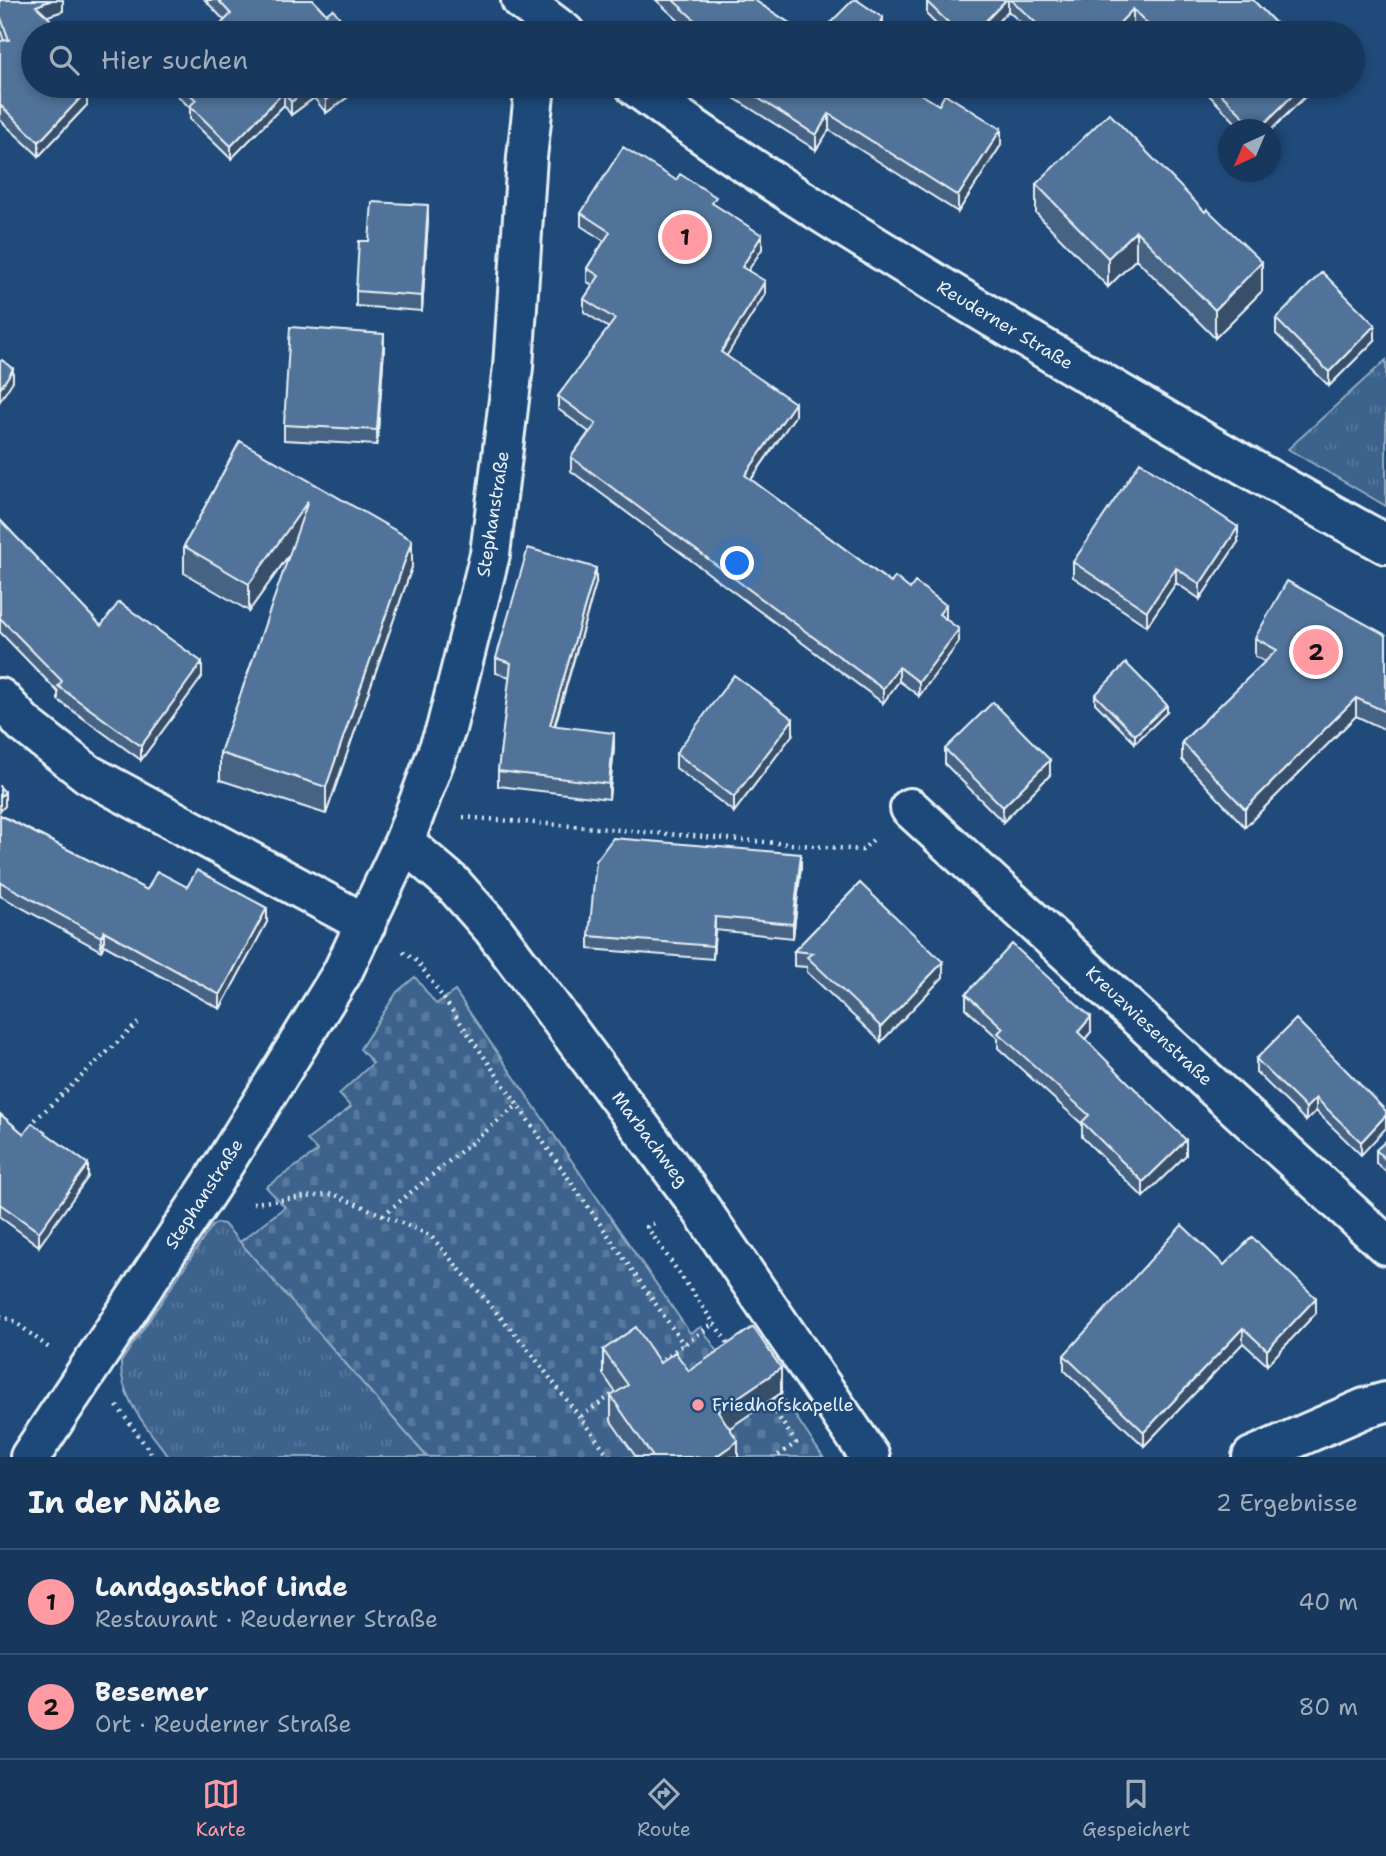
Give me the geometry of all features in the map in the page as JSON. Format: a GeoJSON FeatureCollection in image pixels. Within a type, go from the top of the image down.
{"type":"FeatureCollection","features":[{"type":"Feature","properties":{"kind":"street"},"geometry":{"type":"LineString","coordinates":[[521,0],[548,21]]}},
{"type":"Feature","properties":{"kind":"street","name":"Stephanstraße"},"geometry":{"type":"LineString","coordinates":[[30,1457],[211,1185],[342,973],[404,842],[446,729],[490,554],[513,367],[527,157],[534,98]]}},
{"type":"Feature","properties":{"kind":"street","name":"Reuderner Straße"},"geometry":{"type":"LineString","coordinates":[[653,98],[828,218],[1028,340],[1248,469],[1386,544]]}},
{"type":"Feature","properties":{"kind":"street"},"geometry":{"type":"LineString","coordinates":[[0,698],[24,724],[88,774],[366,924]]}},
{"type":"Feature","properties":{"kind":"street","name":"Kreuzwiesenstraße"},"geometry":{"type":"LineString","coordinates":[[910,808],[1386,1245]]}},
{"type":"Feature","properties":{"kind":"street","name":"Marbachweg"},"geometry":{"type":"LineString","coordinates":[[404,842],[453,884],[493,929],[692,1196],[870,1457]]}},
{"type":"Feature","properties":{"kind":"street"},"geometry":{"type":"LineString","coordinates":[[1252,1457],[1365,1408],[1386,1402]]}},
{"type":"Feature","properties":{"kind":"path"},"geometry":{"type":"LineString","coordinates":[[404,842],[445,815],[862,850],[910,808]]}},
{"type":"Feature","properties":{"kind":"path"},"geometry":{"type":"LineString","coordinates":[[366,924],[416,961],[519,1104],[684,1345]]}},
{"type":"Feature","properties":{"kind":"path"},"geometry":{"type":"LineString","coordinates":[[35,1121],[138,1023]]}},
{"type":"Feature","properties":{"kind":"path"},"geometry":{"type":"LineString","coordinates":[[383,1214],[519,1104]]}},
{"type":"Feature","properties":{"kind":"path"},"geometry":{"type":"LineString","coordinates":[[211,1185],[249,1203],[332,1194],[430,1235],[528,1349],[610,1457]]}},
{"type":"Feature","properties":{"kind":"path"},"geometry":{"type":"LineString","coordinates":[[0,1316],[14,1321],[62,1358],[89,1368],[153,1457]]}},
{"type":"Feature","properties":{"kind":"path"},"geometry":{"type":"LineString","coordinates":[[648,1370],[715,1323]]}},
{"type":"Feature","properties":{"kind":"path"},"geometry":{"type":"LineString","coordinates":[[581,1416],[616,1392]]}},
{"type":"Feature","properties":{"kind":"path"},"geometry":{"type":"LineString","coordinates":[[768,1402],[796,1443],[778,1456]]}},
{"type":"Feature","properties":{"kind":"green space"},"geometry":{"type":"Polygon","coordinates":[[[1386,360],[1386,506],[1288,449],[1386,360]]]}},
{"type":"Feature","properties":{"kind":"green space"},"geometry":{"type":"Polygon","coordinates":[[[415,977],[436,1004],[455,991],[690,1333],[701,1327],[729,1368],[780,1393],[823,1457],[427,1457],[240,1242],[285,1207],[266,1187],[318,1151],[307,1140],[351,1107],[339,1094],[373,1063],[360,1049],[397,992],[415,977]]]}},
{"type":"Feature","properties":{"kind":"green space"},"geometry":{"type":"Polygon","coordinates":[[[217,1223],[224,1224],[427,1457],[169,1457],[130,1401],[122,1376],[121,1362],[212,1226],[217,1223]]]}},
{"type":"Feature","properties":{"kind":"building"},"geometry":{"type":"Polygon","coordinates":[[[0,0],[52,0],[36,6],[52,21],[21,21],[21,98],[80,98],[39,142],[0,105],[0,41],[9,40],[0,15],[0,0]]]}},
{"type":"Feature","properties":{"kind":"building"},"geometry":{"type":"Polygon","coordinates":[[[218,0],[313,0],[326,14],[333,9],[342,21],[224,21],[231,14],[218,0]]]}},
{"type":"Feature","properties":{"kind":"building"},"geometry":{"type":"Polygon","coordinates":[[[673,0],[754,0],[786,21],[696,21],[673,0]]]}},
{"type":"Feature","properties":{"kind":"building"},"geometry":{"type":"Polygon","coordinates":[[[853,0],[883,18],[881,21],[832,21],[853,0]]]}},
{"type":"Feature","properties":{"kind":"building"},"geometry":{"type":"Polygon","coordinates":[[[1006,0],[986,21],[947,21],[927,2],[1006,0]]]}},
{"type":"Feature","properties":{"kind":"building"},"geometry":{"type":"Polygon","coordinates":[[[1011,0],[1253,0],[1273,21],[1144,21],[1133,9],[1122,21],[1034,21],[1011,0]]]}},
{"type":"Feature","properties":{"kind":"building"},"geometry":{"type":"Polygon","coordinates":[[[194,98],[278,98],[231,146],[190,106],[196,100],[194,98]]]}},
{"type":"Feature","properties":{"kind":"building"},"geometry":{"type":"Polygon","coordinates":[[[758,98],[927,98],[939,105],[943,98],[951,98],[1001,129],[958,196],[829,114],[816,135],[758,98]]]}},
{"type":"Feature","properties":{"kind":"building"},"geometry":{"type":"Polygon","coordinates":[[[1225,98],[1290,98],[1269,119],[1246,119],[1225,98]]]}},
{"type":"Feature","properties":{"kind":"building"},"geometry":{"type":"Polygon","coordinates":[[[1109,113],[1205,212],[1207,209],[1262,262],[1215,310],[1136,231],[1108,258],[1036,184],[1109,113]]]}},
{"type":"Feature","properties":{"kind":"building"},"geometry":{"type":"Polygon","coordinates":[[[623,147],[676,180],[680,174],[716,197],[712,203],[762,235],[742,267],[765,281],[721,352],[795,403],[745,475],[891,583],[895,577],[910,589],[915,582],[946,605],[939,614],[959,629],[919,682],[899,667],[883,689],[571,457],[596,424],[558,396],[615,319],[584,299],[599,276],[587,268],[610,232],[581,213],[623,147]]]}},
{"type":"Feature","properties":{"kind":"building"},"geometry":{"type":"Polygon","coordinates":[[[372,202],[428,205],[422,296],[356,291],[359,241],[369,241],[372,202]]]}},
{"type":"Feature","properties":{"kind":"building"},"geometry":{"type":"Polygon","coordinates":[[[1322,272],[1375,325],[1329,372],[1276,319],[1322,272]]]}},
{"type":"Feature","properties":{"kind":"building"},"geometry":{"type":"Polygon","coordinates":[[[290,327],[384,334],[377,430],[284,425],[290,327]]]}},
{"type":"Feature","properties":{"kind":"building"},"geometry":{"type":"Polygon","coordinates":[[[2,360],[13,369],[0,389],[0,362],[2,360]]]}},
{"type":"Feature","properties":{"kind":"building"},"geometry":{"type":"Polygon","coordinates":[[[240,441],[412,540],[326,787],[220,753],[308,501],[249,584],[184,546],[240,441]]]}},
{"type":"Feature","properties":{"kind":"building"},"geometry":{"type":"Polygon","coordinates":[[[1140,462],[1238,527],[1200,584],[1176,568],[1147,611],[1073,562],[1140,462]]]}},
{"type":"Feature","properties":{"kind":"building"},"geometry":{"type":"Polygon","coordinates":[[[0,520],[101,626],[119,602],[202,662],[141,746],[58,686],[62,681],[0,618],[0,520]]]}},
{"type":"Feature","properties":{"kind":"building"},"geometry":{"type":"Polygon","coordinates":[[[528,548],[596,568],[550,725],[614,733],[609,784],[498,771],[511,663],[496,658],[528,548]]]}},
{"type":"Feature","properties":{"kind":"building"},"geometry":{"type":"Polygon","coordinates":[[[1287,581],[1386,635],[1386,712],[1356,698],[1245,809],[1182,742],[1277,650],[1255,638],[1287,581]]]}},
{"type":"Feature","properties":{"kind":"building"},"geometry":{"type":"Polygon","coordinates":[[[1126,663],[1167,705],[1135,735],[1095,695],[1126,663]]]}},
{"type":"Feature","properties":{"kind":"building"},"geometry":{"type":"Polygon","coordinates":[[[734,675],[793,719],[734,797],[676,753],[734,675]]]}},
{"type":"Feature","properties":{"kind":"building"},"geometry":{"type":"Polygon","coordinates":[[[993,702],[1050,760],[1003,807],[945,749],[993,702]]]}},
{"type":"Feature","properties":{"kind":"building"},"geometry":{"type":"Polygon","coordinates":[[[0,815],[147,890],[157,871],[187,887],[197,870],[267,908],[220,995],[104,931],[101,937],[0,882],[0,815]]]}},
{"type":"Feature","properties":{"kind":"building"},"geometry":{"type":"Polygon","coordinates":[[[613,838],[801,854],[793,924],[715,917],[713,946],[589,936],[596,861],[613,838]]]}},
{"type":"Feature","properties":{"kind":"building"},"geometry":{"type":"Polygon","coordinates":[[[860,883],[943,962],[881,1027],[807,957],[813,953],[794,951],[860,883]]]}},
{"type":"Feature","properties":{"kind":"building"},"geometry":{"type":"Polygon","coordinates":[[[1012,944],[1091,1017],[1078,1032],[1186,1140],[1143,1182],[1082,1122],[1089,1115],[998,1033],[1003,1028],[966,994],[1012,944]]]}},
{"type":"Feature","properties":{"kind":"building"},"geometry":{"type":"Polygon","coordinates":[[[1296,1019],[1386,1111],[1386,1115],[1361,1142],[1316,1098],[1306,1108],[1256,1059],[1296,1019]]]}},
{"type":"Feature","properties":{"kind":"building"},"geometry":{"type":"Polygon","coordinates":[[[0,1114],[24,1134],[32,1123],[88,1164],[39,1232],[0,1204],[0,1114]]]}},
{"type":"Feature","properties":{"kind":"building"},"geometry":{"type":"Polygon","coordinates":[[[1386,1141],[1386,1160],[1376,1150],[1386,1141]]]}},
{"type":"Feature","properties":{"kind":"building"},"geometry":{"type":"Polygon","coordinates":[[[1182,1225],[1224,1265],[1252,1237],[1316,1298],[1267,1350],[1243,1328],[1144,1432],[1064,1355],[1182,1225]]]}},
{"type":"Feature","properties":{"kind":"building"},"geometry":{"type":"Polygon","coordinates":[[[636,1327],[660,1363],[675,1352],[689,1371],[753,1327],[781,1368],[718,1411],[738,1441],[715,1457],[653,1457],[611,1396],[628,1385],[603,1350],[636,1327]]]}},
{"type":"Feature","properties":{"kind":"place","name":"Landgasthof Linde"},"geometry":{"type":"Point","coordinates":[685,237]}},
{"type":"Feature","properties":{"kind":"place","name":"Besemer"},"geometry":{"type":"Point","coordinates":[1316,652]}},
{"type":"Feature","properties":{"kind":"place","name":"Friedhofskapelle"},"geometry":{"type":"Point","coordinates":[698,1405]}}]}
